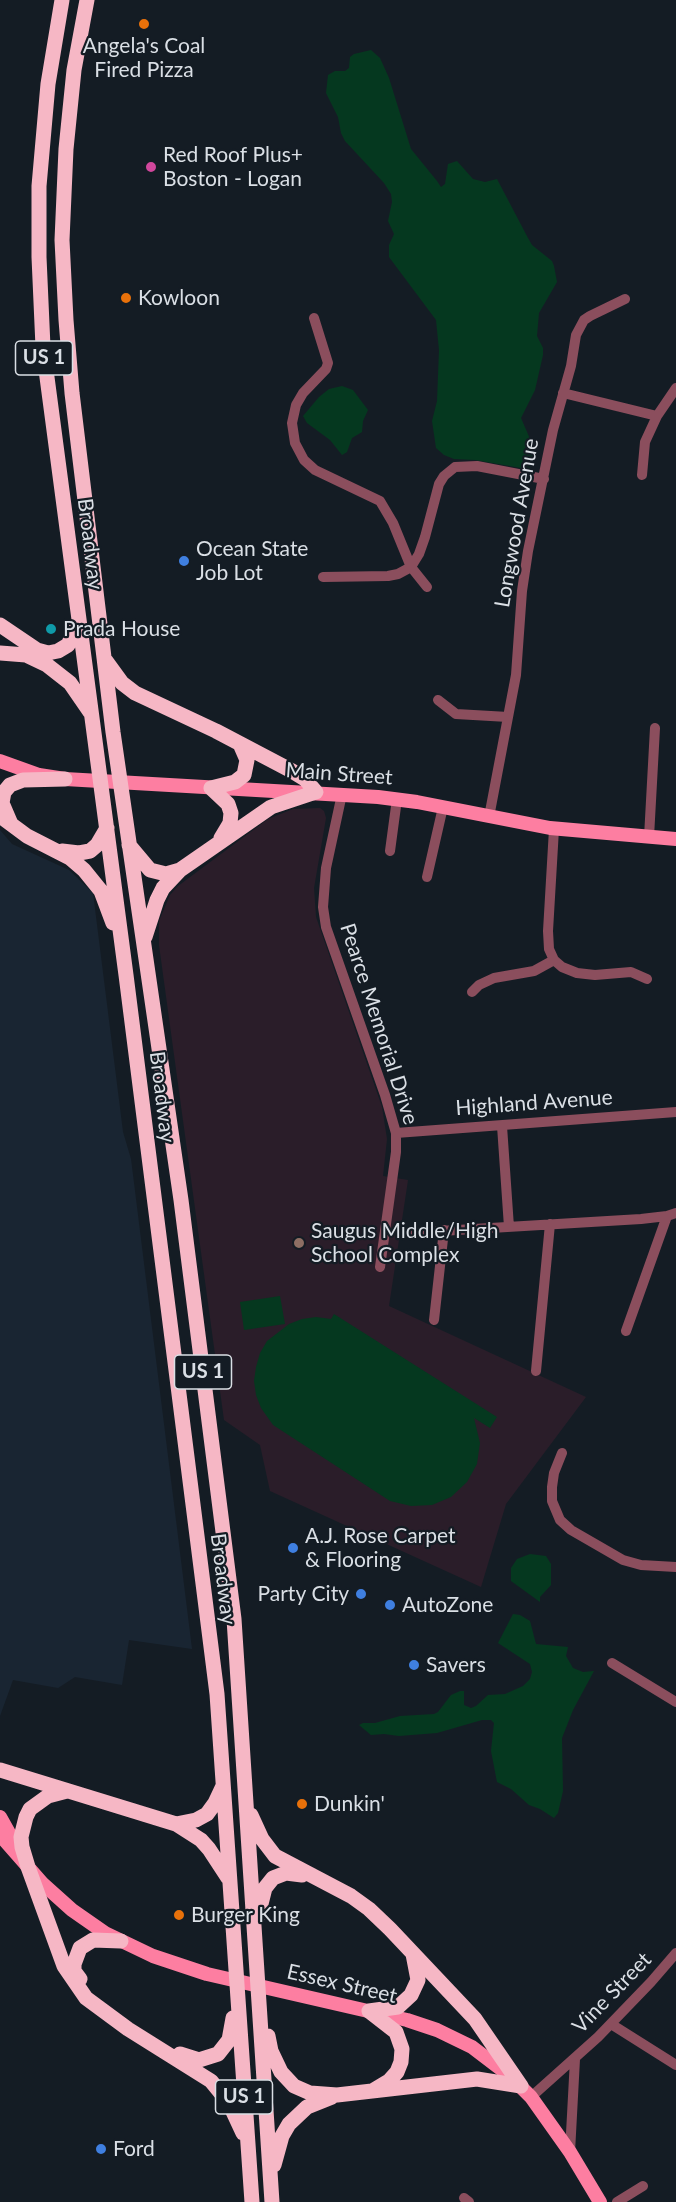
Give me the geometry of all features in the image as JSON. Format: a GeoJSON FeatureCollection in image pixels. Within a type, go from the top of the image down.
{"type":"FeatureCollection","features":[{"type":"Feature","properties":{"kind":"highway","name":"Broadway"},"geometry":{"type":"LineString","coordinates":[[62,0],[50,68],[41,152],[39,289],[47,382],[124,955],[216,1684],[252,2202]]}},
{"type":"Feature","properties":{"kind":"highway","name":"Broadway"},"geometry":{"type":"LineString","coordinates":[[87,0],[74,70],[68,124],[63,256],[72,393],[111,718],[181,1200],[233,1613],[272,2202]]}},
{"type":"Feature","properties":{"kind":"highway"},"geometry":{"type":"LineString","coordinates":[[0,625],[37,650],[52,653],[68,645],[79,622]]}},
{"type":"Feature","properties":{"kind":"highway"},"geometry":{"type":"LineString","coordinates":[[0,653],[26,655],[53,669],[70,683],[92,715]]}},
{"type":"Feature","properties":{"kind":"highway"},"geometry":{"type":"LineString","coordinates":[[105,659],[123,683],[150,701],[292,771],[304,779],[316,792],[271,807],[180,870],[163,888],[157,900],[143,945]]}},
{"type":"Feature","properties":{"kind":"highway"},"geometry":{"type":"LineString","coordinates":[[111,718],[125,701],[150,701]]}},
{"type":"Feature","properties":{"kind":"highway"},"geometry":{"type":"LineString","coordinates":[[211,788],[235,782],[244,775],[247,760],[240,744]]}},
{"type":"Feature","properties":{"kind":"highway"},"geometry":{"type":"LineString","coordinates":[[65,779],[23,780],[10,785],[3,796],[2,805],[6,820],[27,836],[58,851],[79,865],[97,884],[124,955]]}},
{"type":"Feature","properties":{"kind":"highway"},"geometry":{"type":"LineString","coordinates":[[211,788],[228,804],[231,813],[230,823],[219,842]]}},
{"type":"Feature","properties":{"kind":"highway"},"geometry":{"type":"LineString","coordinates":[[58,851],[79,853],[90,850],[99,842],[107,828]]}},
{"type":"Feature","properties":{"kind":"highway"},"geometry":{"type":"LineString","coordinates":[[129,845],[150,870],[166,874],[180,870]]}},
{"type":"Feature","properties":{"kind":"highway"},"geometry":{"type":"LineString","coordinates":[[0,1770],[176,1824],[190,1832],[209,1849],[230,1881]]}},
{"type":"Feature","properties":{"kind":"highway"},"geometry":{"type":"LineString","coordinates":[[176,1824],[196,1820],[207,1814],[224,1784]]}},
{"type":"Feature","properties":{"kind":"highway"},"geometry":{"type":"LineString","coordinates":[[67,1791],[48,1796],[30,1809],[21,1837],[28,1867],[64,1966],[86,1998],[128,2029],[211,2081],[229,2103],[248,2145]]}},
{"type":"Feature","properties":{"kind":"highway"},"geometry":{"type":"LineString","coordinates":[[246,1801],[258,1832],[272,1853],[283,1862],[341,1890],[364,1905],[475,2019],[526,2092]]}},
{"type":"Feature","properties":{"kind":"highway"},"geometry":{"type":"LineString","coordinates":[[254,1936],[263,1896],[271,1880],[285,1873],[311,1876]]}},
{"type":"Feature","properties":{"kind":"highway"},"geometry":{"type":"LineString","coordinates":[[121,1941],[100,1939],[86,1943],[76,1955],[74,1971],[89,1994],[185,2056],[207,2059],[225,2048],[230,2036],[238,1992]]}},
{"type":"Feature","properties":{"kind":"highway"},"geometry":{"type":"LineString","coordinates":[[369,2011],[398,2007],[411,1995],[418,1980],[413,1954]]}},
{"type":"Feature","properties":{"kind":"highway"},"geometry":{"type":"LineString","coordinates":[[258,1994],[271,2051],[281,2073],[289,2082],[304,2091],[337,2095],[477,2079],[526,2092]]}},
{"type":"Feature","properties":{"kind":"highway"},"geometry":{"type":"LineString","coordinates":[[369,2011],[396,2032],[401,2043],[402,2054],[400,2066],[393,2077],[373,2091]]}},
{"type":"Feature","properties":{"kind":"highway"},"geometry":{"type":"LineString","coordinates":[[271,2183],[278,2150],[289,2124],[307,2107],[337,2095]]}},
{"type":"Feature","properties":{"kind":"main road","name":"Main Street"},"geometry":{"type":"LineString","coordinates":[[0,761],[39,775],[65,779],[316,792],[397,799],[554,829],[676,839]]}},
{"type":"Feature","properties":{"kind":"main road","name":"Essex Street"},"geometry":{"type":"LineString","coordinates":[[0,1817],[28,1867]]}},
{"type":"Feature","properties":{"kind":"main road","name":"Essex Street"},"geometry":{"type":"LineString","coordinates":[[0,1835],[28,1867],[72,1910],[121,1941],[168,1962],[422,2025],[461,2041],[492,2060],[526,2092],[570,2152],[600,2202]]}},
{"type":"Feature","properties":{"kind":"street","name":"Longwood Avenue"},"geometry":{"type":"LineString","coordinates":[[489,817],[517,663],[524,578],[579,327],[584,320],[596,312],[625,299]]}},
{"type":"Feature","properties":{"kind":"street"},"geometry":{"type":"LineString","coordinates":[[314,318],[328,363],[326,369],[303,393],[296,405],[292,423],[295,443],[304,460],[315,470],[380,501],[393,524],[411,567],[427,587]]}},
{"type":"Feature","properties":{"kind":"street"},"geometry":{"type":"LineString","coordinates":[[642,475],[643,446],[657,416],[676,388]]}},
{"type":"Feature","properties":{"kind":"street"},"geometry":{"type":"LineString","coordinates":[[563,393],[657,416]]}},
{"type":"Feature","properties":{"kind":"street"},"geometry":{"type":"LineString","coordinates":[[323,577],[388,576],[402,573],[411,567],[425,537],[439,484],[444,476],[459,466],[477,466],[544,479]]}},
{"type":"Feature","properties":{"kind":"street"},"geometry":{"type":"LineString","coordinates":[[438,699],[456,714],[508,717]]}},
{"type":"Feature","properties":{"kind":"street"},"geometry":{"type":"LineString","coordinates":[[649,837],[655,728]]}},
{"type":"Feature","properties":{"kind":"street","name":"Pearce Memorial Drive"},"geometry":{"type":"LineString","coordinates":[[342,794],[326,868],[323,907],[327,927],[385,1095],[396,1134],[396,1152],[380,1267]]}},
{"type":"Feature","properties":{"kind":"street"},"geometry":{"type":"LineString","coordinates":[[390,851],[397,799]]}},
{"type":"Feature","properties":{"kind":"street"},"geometry":{"type":"LineString","coordinates":[[428,877],[442,807]]}},
{"type":"Feature","properties":{"kind":"street"},"geometry":{"type":"LineString","coordinates":[[554,829],[548,931],[549,950],[554,960],[562,967],[577,973],[595,975],[631,972],[647,979]]}},
{"type":"Feature","properties":{"kind":"street"},"geometry":{"type":"LineString","coordinates":[[472,992],[479,985],[494,978],[534,971],[554,960]]}},
{"type":"Feature","properties":{"kind":"street","name":"Highland Avenue"},"geometry":{"type":"LineString","coordinates":[[396,1134],[676,1112]]}},
{"type":"Feature","properties":{"kind":"street"},"geometry":{"type":"LineString","coordinates":[[502,1126],[509,1227]]}},
{"type":"Feature","properties":{"kind":"street"},"geometry":{"type":"LineString","coordinates":[[407,1233],[671,1215],[626,1331]]}},
{"type":"Feature","properties":{"kind":"street"},"geometry":{"type":"LineString","coordinates":[[536,1371],[550,1224]]}},
{"type":"Feature","properties":{"kind":"street"},"geometry":{"type":"LineString","coordinates":[[434,1320],[444,1230]]}},
{"type":"Feature","properties":{"kind":"street"},"geometry":{"type":"LineString","coordinates":[[562,1453],[554,1473],[552,1487],[552,1501],[560,1520],[571,1530],[623,1560],[641,1565],[676,1568]]}},
{"type":"Feature","properties":{"kind":"street"},"geometry":{"type":"LineString","coordinates":[[612,1663],[676,1702]]}},
{"type":"Feature","properties":{"kind":"street","name":"Vine Street"},"geometry":{"type":"LineString","coordinates":[[526,2092],[575,2059],[611,2024],[676,1953]]}},
{"type":"Feature","properties":{"kind":"street"},"geometry":{"type":"LineString","coordinates":[[611,2024],[676,2065]]}},
{"type":"Feature","properties":{"kind":"street","name":"Vine Street"},"geometry":{"type":"LineString","coordinates":[[570,2152],[575,2059]]}},
{"type":"Feature","properties":{"kind":"street"},"geometry":{"type":"LineString","coordinates":[[617,2202],[643,2186]]}},
{"type":"Feature","properties":{"kind":"shaded area","name":"Saugus Middle/High School Complex"},"geometry":{"type":"Polygon","coordinates":[[[320,808],[324,811],[326,818],[314,888],[316,917],[382,1107],[387,1139],[383,1176],[408,1180],[389,1306],[586,1397],[506,1504],[481,1587],[270,1491],[260,1445],[224,1420],[159,945],[159,921],[170,895],[178,886],[268,819],[293,809],[320,808]]]}},
{"type":"Feature","properties":{"kind":"shaded area"},"geometry":{"type":"Polygon","coordinates":[[[0,830],[12,844],[69,870],[93,893],[123,1132],[131,1159],[192,1649],[129,1640],[122,1685],[75,1677],[58,1688],[13,1680],[0,1716],[0,830]]]}},
{"type":"Feature","properties":{"kind":"green space"},"geometry":{"type":"Polygon","coordinates":[[[371,50],[380,58],[389,78],[411,149],[441,187],[445,184],[448,164],[457,161],[473,179],[485,182],[497,179],[532,245],[552,261],[554,266],[557,282],[539,313],[537,336],[543,348],[543,355],[535,390],[521,418],[537,455],[533,466],[527,469],[475,460],[454,459],[444,455],[436,448],[432,421],[437,401],[439,350],[436,320],[389,257],[389,245],[394,234],[388,221],[392,202],[391,194],[384,183],[345,141],[338,117],[326,93],[328,75],[349,68],[350,57],[354,54],[371,50]]]}},
{"type":"Feature","properties":{"kind":"green space"},"geometry":{"type":"Polygon","coordinates":[[[342,386],[353,390],[368,410],[363,421],[362,432],[352,438],[347,452],[342,455],[330,440],[307,423],[303,416],[329,389],[342,386]]]}},
{"type":"Feature","properties":{"kind":"green space"},"geometry":{"type":"Polygon","coordinates":[[[280,1296],[285,1324],[244,1330],[240,1302],[280,1296]]]}},
{"type":"Feature","properties":{"kind":"green space"},"geometry":{"type":"Polygon","coordinates":[[[334,1314],[497,1417],[490,1428],[474,1418],[480,1443],[477,1464],[467,1482],[451,1497],[432,1505],[411,1506],[390,1501],[273,1425],[261,1408],[254,1381],[260,1353],[267,1341],[289,1324],[316,1317],[331,1319],[334,1314]]]}},
{"type":"Feature","properties":{"kind":"green space"},"geometry":{"type":"Polygon","coordinates":[[[530,1554],[546,1556],[551,1564],[551,1585],[540,1597],[540,1602],[511,1581],[511,1568],[517,1559],[530,1554]]]}},
{"type":"Feature","properties":{"kind":"green space"},"geometry":{"type":"Polygon","coordinates":[[[513,1614],[530,1621],[536,1644],[568,1647],[566,1656],[573,1668],[583,1672],[594,1671],[573,1710],[562,1738],[563,1791],[558,1813],[554,1818],[529,1805],[511,1789],[497,1782],[491,1751],[494,1723],[491,1720],[482,1720],[437,1733],[399,1736],[371,1735],[359,1725],[400,1716],[434,1714],[451,1695],[460,1691],[464,1691],[464,1705],[471,1708],[488,1695],[505,1694],[523,1686],[530,1679],[532,1672],[530,1664],[498,1643],[513,1614]]]}},
{"type":"Feature","properties":{"kind":"place","name":"Angela's Coal Fired Pizza"},"geometry":{"type":"Point","coordinates":[144,24]}},
{"type":"Feature","properties":{"kind":"place","name":"Red Roof Plus+ Boston - Logan"},"geometry":{"type":"Point","coordinates":[151,167]}},
{"type":"Feature","properties":{"kind":"place","name":"Kowloon"},"geometry":{"type":"Point","coordinates":[126,298]}},
{"type":"Feature","properties":{"kind":"place","name":"Ocean State Job Lot"},"geometry":{"type":"Point","coordinates":[184,561]}},
{"type":"Feature","properties":{"kind":"place","name":"Prada House"},"geometry":{"type":"Point","coordinates":[51,629]}},
{"type":"Feature","properties":{"kind":"place","name":"Saugus Middle/High School Complex"},"geometry":{"type":"Point","coordinates":[299,1243]}},
{"type":"Feature","properties":{"kind":"place","name":"A.J. Rose Carpet & Flooring"},"geometry":{"type":"Point","coordinates":[293,1548]}},
{"type":"Feature","properties":{"kind":"place","name":"Party City"},"geometry":{"type":"Point","coordinates":[361,1594]}},
{"type":"Feature","properties":{"kind":"place","name":"AutoZone"},"geometry":{"type":"Point","coordinates":[390,1605]}},
{"type":"Feature","properties":{"kind":"place","name":"Savers"},"geometry":{"type":"Point","coordinates":[414,1665]}},
{"type":"Feature","properties":{"kind":"place","name":"Dunkin'"},"geometry":{"type":"Point","coordinates":[302,1804]}},
{"type":"Feature","properties":{"kind":"place","name":"Burger King"},"geometry":{"type":"Point","coordinates":[179,1915]}},
{"type":"Feature","properties":{"kind":"place","name":"Ford"},"geometry":{"type":"Point","coordinates":[101,2149]}}]}
